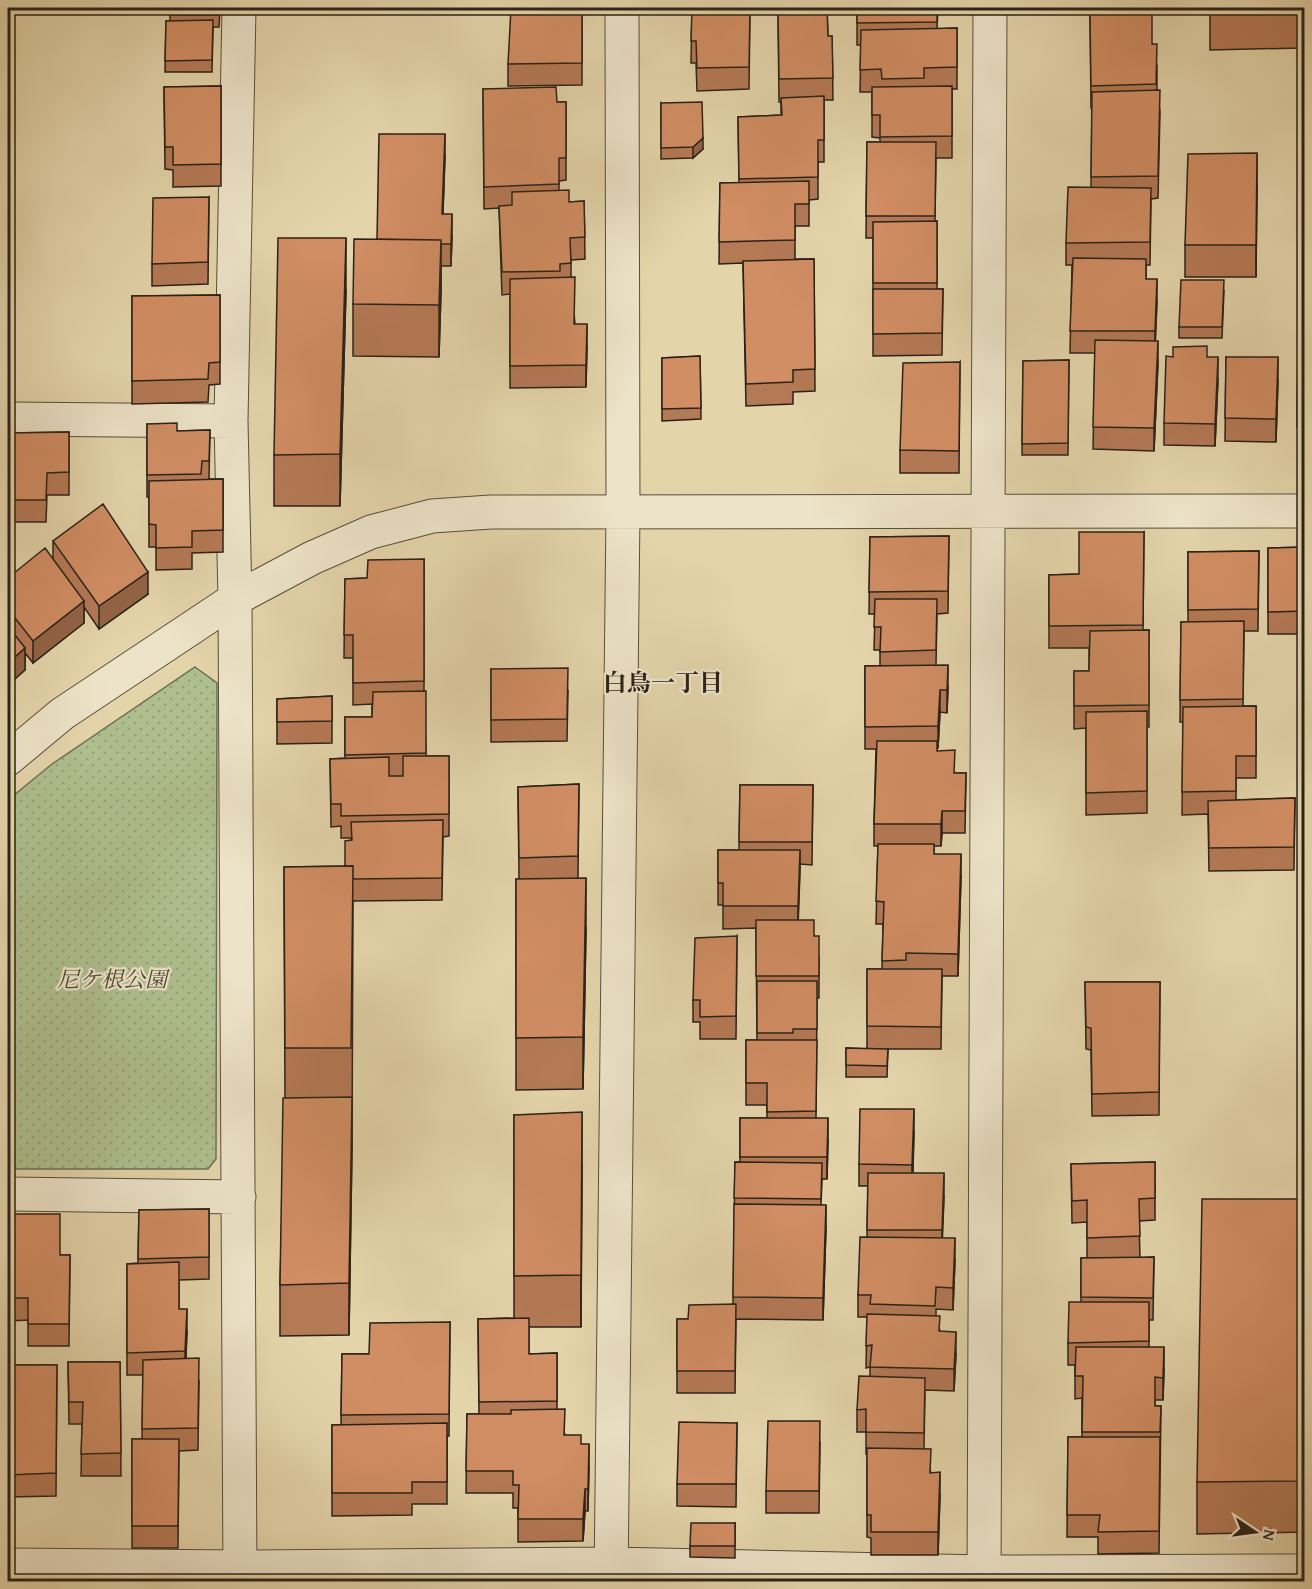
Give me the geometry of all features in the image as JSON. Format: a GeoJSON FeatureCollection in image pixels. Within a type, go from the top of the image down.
{"type":"FeatureCollection","features":[{"type":"Feature","properties":{"kind":"street"},"geometry":{"type":"LineString","coordinates":[[238,8],[231,421],[235,600],[240,1574]]}},
{"type":"Feature","properties":{"kind":"street"},"geometry":{"type":"LineString","coordinates":[[611,1573],[623,512],[622,8]]}},
{"type":"Feature","properties":{"kind":"street"},"geometry":{"type":"LineString","coordinates":[[984,1577],[990,511],[990,8]]}},
{"type":"Feature","properties":{"kind":"street"},"geometry":{"type":"LineString","coordinates":[[8,419],[231,421]]}},
{"type":"Feature","properties":{"kind":"street"},"geometry":{"type":"LineString","coordinates":[[8,759],[62,714],[235,600],[312,558],[371,532],[432,516],[491,512],[1305,511]]}},
{"type":"Feature","properties":{"kind":"street"},"geometry":{"type":"LineString","coordinates":[[8,1194],[239,1197]]}},
{"type":"Feature","properties":{"kind":"street"},"geometry":{"type":"LineString","coordinates":[[8,1565],[240,1574],[611,1573],[984,1577],[1305,1571]]}},
{"type":"Feature","properties":{"kind":"green space","name":"尼ケ根公園"},"geometry":{"type":"Polygon","coordinates":[[[195,667],[217,683],[216,1159],[208,1169],[8,1169],[8,800],[52,764],[195,667]]]}},
{"type":"Feature","properties":{"kind":"building"},"geometry":{"type":"Polygon","coordinates":[[[170,8],[220,8],[219,15],[170,15],[170,8]]]}},
{"type":"Feature","properties":{"kind":"building"},"geometry":{"type":"Polygon","coordinates":[[[511,8],[582,8],[582,63],[508,64],[511,8]]]}},
{"type":"Feature","properties":{"kind":"building"},"geometry":{"type":"Polygon","coordinates":[[[692,8],[750,8],[749,67],[697,68],[696,41],[691,41],[692,8]]]}},
{"type":"Feature","properties":{"kind":"building"},"geometry":{"type":"Polygon","coordinates":[[[827,8],[828,36],[832,36],[833,78],[779,79],[778,10],[827,8]]]}},
{"type":"Feature","properties":{"kind":"building"},"geometry":{"type":"Polygon","coordinates":[[[857,8],[937,8],[937,22],[857,23],[857,8]]]}},
{"type":"Feature","properties":{"kind":"building"},"geometry":{"type":"Polygon","coordinates":[[[1152,12],[1152,44],[1157,44],[1156,84],[1091,86],[1090,14],[1152,12]]]}},
{"type":"Feature","properties":{"kind":"building"},"geometry":{"type":"Polygon","coordinates":[[[213,20],[212,60],[165,61],[166,21],[213,20]]]}},
{"type":"Feature","properties":{"kind":"building"},"geometry":{"type":"Polygon","coordinates":[[[957,28],[957,67],[924,68],[924,78],[882,79],[881,69],[860,70],[861,30],[957,28]]]}},
{"type":"Feature","properties":{"kind":"building"},"geometry":{"type":"Polygon","coordinates":[[[221,86],[221,164],[173,165],[173,147],[165,147],[164,87],[221,86]]]}},
{"type":"Feature","properties":{"kind":"building"},"geometry":{"type":"Polygon","coordinates":[[[952,86],[952,136],[880,137],[880,115],[872,115],[872,87],[952,86]]]}},
{"type":"Feature","properties":{"kind":"building"},"geometry":{"type":"Polygon","coordinates":[[[556,87],[557,102],[566,102],[566,158],[559,158],[559,184],[484,187],[483,89],[556,87]]]}},
{"type":"Feature","properties":{"kind":"building"},"geometry":{"type":"Polygon","coordinates":[[[1160,90],[1158,176],[1091,177],[1092,92],[1160,90]]]}},
{"type":"Feature","properties":{"kind":"building"},"geometry":{"type":"Polygon","coordinates":[[[824,96],[824,140],[818,140],[818,177],[739,179],[738,117],[782,115],[781,98],[824,96]]]}},
{"type":"Feature","properties":{"kind":"building"},"geometry":{"type":"Polygon","coordinates":[[[702,102],[703,138],[693,147],[661,148],[661,103],[702,102]]]}},
{"type":"Feature","properties":{"kind":"building"},"geometry":{"type":"Polygon","coordinates":[[[379,134],[445,134],[442,214],[452,214],[451,244],[441,244],[441,240],[377,239],[379,134]]]}},
{"type":"Feature","properties":{"kind":"building"},"geometry":{"type":"Polygon","coordinates":[[[867,142],[936,142],[935,216],[866,216],[867,142]]]}},
{"type":"Feature","properties":{"kind":"building"},"geometry":{"type":"Polygon","coordinates":[[[1257,153],[1256,245],[1185,245],[1188,154],[1257,153]]]}},
{"type":"Feature","properties":{"kind":"building"},"geometry":{"type":"Polygon","coordinates":[[[809,181],[809,204],[795,204],[795,240],[719,242],[720,183],[809,181]]]}},
{"type":"Feature","properties":{"kind":"building"},"geometry":{"type":"Polygon","coordinates":[[[1068,187],[1151,188],[1150,242],[1066,243],[1068,187]]]}},
{"type":"Feature","properties":{"kind":"building"},"geometry":{"type":"Polygon","coordinates":[[[569,190],[569,202],[584,201],[585,237],[570,238],[571,263],[560,264],[560,271],[502,272],[499,206],[512,205],[512,192],[569,190]]]}},
{"type":"Feature","properties":{"kind":"building"},"geometry":{"type":"Polygon","coordinates":[[[209,197],[208,262],[152,264],[153,198],[209,197]]]}},
{"type":"Feature","properties":{"kind":"building"},"geometry":{"type":"Polygon","coordinates":[[[937,221],[937,283],[873,283],[873,222],[937,221]]]}},
{"type":"Feature","properties":{"kind":"building"},"geometry":{"type":"Polygon","coordinates":[[[278,238],[346,238],[340,454],[274,455],[278,238]]]}},
{"type":"Feature","properties":{"kind":"building"},"geometry":{"type":"Polygon","coordinates":[[[354,239],[441,240],[439,305],[353,304],[354,239]]]}},
{"type":"Feature","properties":{"kind":"building"},"geometry":{"type":"Polygon","coordinates":[[[1073,258],[1146,259],[1146,279],[1157,279],[1155,331],[1070,331],[1073,258]]]}},
{"type":"Feature","properties":{"kind":"building"},"geometry":{"type":"Polygon","coordinates":[[[814,259],[815,369],[793,370],[793,382],[746,384],[743,261],[814,259]]]}},
{"type":"Feature","properties":{"kind":"building"},"geometry":{"type":"Polygon","coordinates":[[[575,277],[574,324],[587,324],[586,365],[510,366],[510,279],[575,277]]]}},
{"type":"Feature","properties":{"kind":"building"},"geometry":{"type":"Polygon","coordinates":[[[1181,280],[1224,280],[1222,327],[1179,327],[1181,280]]]}},
{"type":"Feature","properties":{"kind":"building"},"geometry":{"type":"Polygon","coordinates":[[[873,289],[943,289],[942,333],[873,334],[873,289]]]}},
{"type":"Feature","properties":{"kind":"building"},"geometry":{"type":"Polygon","coordinates":[[[220,295],[220,362],[209,363],[208,379],[132,381],[132,296],[220,295]]]}},
{"type":"Feature","properties":{"kind":"building"},"geometry":{"type":"Polygon","coordinates":[[[1095,340],[1158,341],[1154,428],[1093,427],[1095,340]]]}},
{"type":"Feature","properties":{"kind":"building"},"geometry":{"type":"Polygon","coordinates":[[[1207,346],[1207,357],[1218,357],[1215,424],[1164,423],[1166,356],[1173,357],[1173,347],[1207,346]]]}},
{"type":"Feature","properties":{"kind":"building"},"geometry":{"type":"Polygon","coordinates":[[[1298,346],[1305,346],[1305,405],[1297,405],[1298,346]]]}},
{"type":"Feature","properties":{"kind":"building"},"geometry":{"type":"Polygon","coordinates":[[[700,356],[701,408],[662,409],[662,358],[700,356]]]}},
{"type":"Feature","properties":{"kind":"building"},"geometry":{"type":"Polygon","coordinates":[[[1226,357],[1278,357],[1276,419],[1225,418],[1226,357]]]}},
{"type":"Feature","properties":{"kind":"building"},"geometry":{"type":"Polygon","coordinates":[[[1069,360],[1068,443],[1022,444],[1023,361],[1069,360]]]}},
{"type":"Feature","properties":{"kind":"building"},"geometry":{"type":"Polygon","coordinates":[[[960,362],[959,451],[900,450],[903,363],[960,362]]]}},
{"type":"Feature","properties":{"kind":"building"},"geometry":{"type":"Polygon","coordinates":[[[177,423],[177,431],[210,430],[209,461],[202,461],[201,474],[147,475],[147,424],[177,423]]]}},
{"type":"Feature","properties":{"kind":"building"},"geometry":{"type":"Polygon","coordinates":[[[69,432],[69,472],[47,473],[46,500],[9,500],[9,433],[69,432]]]}},
{"type":"Feature","properties":{"kind":"building"},"geometry":{"type":"Polygon","coordinates":[[[223,479],[223,530],[192,531],[192,547],[156,548],[156,525],[149,524],[149,481],[223,479]]]}},
{"type":"Feature","properties":{"kind":"building"},"geometry":{"type":"Polygon","coordinates":[[[103,504],[148,572],[99,606],[53,541],[103,504]]]}},
{"type":"Feature","properties":{"kind":"building"},"geometry":{"type":"Polygon","coordinates":[[[1079,532],[1144,532],[1143,625],[1049,626],[1049,575],[1079,574],[1079,532]]]}},
{"type":"Feature","properties":{"kind":"building"},"geometry":{"type":"Polygon","coordinates":[[[949,536],[948,591],[869,592],[870,537],[949,536]]]}},
{"type":"Feature","properties":{"kind":"building"},"geometry":{"type":"Polygon","coordinates":[[[1305,547],[1305,611],[1268,612],[1268,548],[1305,547]]]}},
{"type":"Feature","properties":{"kind":"building"},"geometry":{"type":"Polygon","coordinates":[[[45,548],[84,601],[33,641],[8,609],[8,578],[45,548]]]}},
{"type":"Feature","properties":{"kind":"building"},"geometry":{"type":"Polygon","coordinates":[[[1259,551],[1258,609],[1188,610],[1188,552],[1259,551]]]}},
{"type":"Feature","properties":{"kind":"building"},"geometry":{"type":"Polygon","coordinates":[[[424,559],[424,681],[353,683],[353,635],[344,635],[345,579],[367,578],[368,560],[424,559]]]}},
{"type":"Feature","properties":{"kind":"building"},"geometry":{"type":"Polygon","coordinates":[[[875,599],[937,599],[936,650],[880,652],[881,627],[874,627],[875,599]]]}},
{"type":"Feature","properties":{"kind":"building"},"geometry":{"type":"Polygon","coordinates":[[[1244,621],[1243,699],[1180,700],[1181,622],[1244,621]]]}},
{"type":"Feature","properties":{"kind":"building"},"geometry":{"type":"Polygon","coordinates":[[[8,626],[25,648],[8,663],[8,626]]]}},
{"type":"Feature","properties":{"kind":"building"},"geometry":{"type":"Polygon","coordinates":[[[1149,630],[1149,705],[1074,706],[1074,671],[1089,671],[1090,631],[1149,630]]]}},
{"type":"Feature","properties":{"kind":"building"},"geometry":{"type":"Polygon","coordinates":[[[948,665],[947,690],[940,690],[938,726],[865,727],[865,666],[948,665]]]}},
{"type":"Feature","properties":{"kind":"building"},"geometry":{"type":"Polygon","coordinates":[[[568,668],[567,719],[491,720],[491,669],[568,668]]]}},
{"type":"Feature","properties":{"kind":"building"},"geometry":{"type":"Polygon","coordinates":[[[426,691],[426,753],[345,755],[345,717],[372,717],[373,692],[426,691]]]}},
{"type":"Feature","properties":{"kind":"building"},"geometry":{"type":"Polygon","coordinates":[[[332,696],[332,721],[277,722],[277,699],[332,696]]]}},
{"type":"Feature","properties":{"kind":"building"},"geometry":{"type":"Polygon","coordinates":[[[1256,706],[1256,756],[1236,756],[1236,791],[1182,792],[1183,707],[1256,706]]]}},
{"type":"Feature","properties":{"kind":"building"},"geometry":{"type":"Polygon","coordinates":[[[1147,711],[1147,791],[1086,793],[1086,712],[1147,711]]]}},
{"type":"Feature","properties":{"kind":"building"},"geometry":{"type":"Polygon","coordinates":[[[877,741],[937,741],[937,751],[955,750],[954,773],[966,773],[965,811],[942,811],[941,824],[874,824],[877,741]]]}},
{"type":"Feature","properties":{"kind":"building"},"geometry":{"type":"Polygon","coordinates":[[[403,756],[449,756],[449,814],[341,816],[341,804],[331,804],[330,759],[389,757],[389,776],[403,776],[403,756]]]}},
{"type":"Feature","properties":{"kind":"building"},"geometry":{"type":"Polygon","coordinates":[[[579,784],[578,856],[519,858],[518,787],[579,784]]]}},
{"type":"Feature","properties":{"kind":"building"},"geometry":{"type":"Polygon","coordinates":[[[740,785],[813,785],[812,842],[739,842],[740,785]]]}},
{"type":"Feature","properties":{"kind":"building"},"geometry":{"type":"Polygon","coordinates":[[[1295,798],[1294,847],[1209,848],[1208,801],[1295,798]]]}},
{"type":"Feature","properties":{"kind":"building"},"geometry":{"type":"Polygon","coordinates":[[[443,820],[442,878],[353,879],[353,866],[345,866],[345,841],[352,840],[351,822],[443,820]]]}},
{"type":"Feature","properties":{"kind":"building"},"geometry":{"type":"Polygon","coordinates":[[[878,844],[934,844],[934,854],[961,854],[958,954],[906,953],[906,960],[882,961],[884,902],[876,901],[878,844]]]}},
{"type":"Feature","properties":{"kind":"building"},"geometry":{"type":"Polygon","coordinates":[[[718,850],[800,850],[798,906],[723,906],[723,883],[718,883],[718,850]]]}},
{"type":"Feature","properties":{"kind":"building"},"geometry":{"type":"Polygon","coordinates":[[[353,866],[351,1048],[285,1048],[284,867],[353,866]]]}},
{"type":"Feature","properties":{"kind":"building"},"geometry":{"type":"Polygon","coordinates":[[[586,878],[583,1037],[516,1038],[516,879],[586,878]]]}},
{"type":"Feature","properties":{"kind":"building"},"geometry":{"type":"Polygon","coordinates":[[[756,920],[814,920],[814,936],[819,936],[819,976],[756,976],[756,920]]]}},
{"type":"Feature","properties":{"kind":"building"},"geometry":{"type":"Polygon","coordinates":[[[737,936],[736,1016],[700,1017],[700,1000],[693,1000],[695,938],[737,936]]]}},
{"type":"Feature","properties":{"kind":"building"},"geometry":{"type":"Polygon","coordinates":[[[867,969],[942,969],[941,1027],[867,1026],[867,969]]]}},
{"type":"Feature","properties":{"kind":"building"},"geometry":{"type":"Polygon","coordinates":[[[757,981],[817,981],[817,1029],[793,1029],[793,1033],[757,1033],[757,981]]]}},
{"type":"Feature","properties":{"kind":"building"},"geometry":{"type":"Polygon","coordinates":[[[1085,982],[1160,982],[1159,1092],[1092,1094],[1091,1028],[1086,1027],[1085,982]]]}},
{"type":"Feature","properties":{"kind":"building"},"geometry":{"type":"Polygon","coordinates":[[[746,1040],[817,1040],[816,1111],[767,1112],[767,1083],[746,1083],[746,1040]]]}},
{"type":"Feature","properties":{"kind":"building"},"geometry":{"type":"Polygon","coordinates":[[[846,1048],[888,1049],[887,1066],[846,1065],[846,1048]]]}},
{"type":"Feature","properties":{"kind":"building"},"geometry":{"type":"Polygon","coordinates":[[[352,1097],[349,1283],[280,1285],[283,1098],[352,1097]]]}},
{"type":"Feature","properties":{"kind":"building"},"geometry":{"type":"Polygon","coordinates":[[[860,1109],[914,1109],[912,1165],[859,1164],[860,1109]]]}},
{"type":"Feature","properties":{"kind":"building"},"geometry":{"type":"Polygon","coordinates":[[[582,1112],[581,1275],[514,1276],[514,1115],[582,1112]]]}},
{"type":"Feature","properties":{"kind":"building"},"geometry":{"type":"Polygon","coordinates":[[[740,1118],[828,1118],[827,1157],[740,1157],[740,1118]]]}},
{"type":"Feature","properties":{"kind":"building"},"geometry":{"type":"Polygon","coordinates":[[[735,1162],[822,1163],[821,1199],[734,1198],[735,1162]]]}},
{"type":"Feature","properties":{"kind":"building"},"geometry":{"type":"Polygon","coordinates":[[[1155,1162],[1155,1198],[1139,1199],[1140,1236],[1087,1238],[1087,1200],[1072,1201],[1071,1164],[1155,1162]]]}},
{"type":"Feature","properties":{"kind":"building"},"geometry":{"type":"Polygon","coordinates":[[[868,1173],[944,1173],[942,1230],[867,1230],[868,1173]]]}},
{"type":"Feature","properties":{"kind":"building"},"geometry":{"type":"Polygon","coordinates":[[[1202,1199],[1305,1199],[1305,1481],[1197,1482],[1202,1199]]]}},
{"type":"Feature","properties":{"kind":"building"},"geometry":{"type":"Polygon","coordinates":[[[734,1204],[826,1205],[823,1298],[733,1297],[734,1204]]]}},
{"type":"Feature","properties":{"kind":"building"},"geometry":{"type":"Polygon","coordinates":[[[209,1209],[209,1257],[138,1259],[139,1210],[209,1209]]]}},
{"type":"Feature","properties":{"kind":"building"},"geometry":{"type":"Polygon","coordinates":[[[9,1214],[60,1214],[60,1255],[70,1255],[69,1324],[28,1324],[28,1298],[9,1298],[9,1214]]]}},
{"type":"Feature","properties":{"kind":"building"},"geometry":{"type":"Polygon","coordinates":[[[860,1237],[955,1238],[953,1288],[936,1287],[935,1306],[870,1304],[871,1295],[858,1295],[860,1237]]]}},
{"type":"Feature","properties":{"kind":"building"},"geometry":{"type":"Polygon","coordinates":[[[1154,1257],[1153,1298],[1081,1297],[1081,1258],[1154,1257]]]}},
{"type":"Feature","properties":{"kind":"building"},"geometry":{"type":"Polygon","coordinates":[[[179,1262],[179,1309],[187,1309],[185,1351],[127,1353],[127,1264],[179,1262]]]}},
{"type":"Feature","properties":{"kind":"building"},"geometry":{"type":"Polygon","coordinates":[[[1069,1302],[1149,1302],[1149,1341],[1068,1343],[1069,1302]]]}},
{"type":"Feature","properties":{"kind":"building"},"geometry":{"type":"Polygon","coordinates":[[[736,1304],[735,1371],[677,1371],[677,1319],[688,1319],[689,1305],[736,1304]]]}},
{"type":"Feature","properties":{"kind":"building"},"geometry":{"type":"Polygon","coordinates":[[[867,1314],[940,1316],[939,1331],[956,1332],[954,1369],[870,1367],[872,1345],[866,1346],[867,1314]]]}},
{"type":"Feature","properties":{"kind":"building"},"geometry":{"type":"Polygon","coordinates":[[[529,1318],[529,1354],[557,1353],[557,1401],[479,1402],[478,1319],[529,1318]]]}},
{"type":"Feature","properties":{"kind":"building"},"geometry":{"type":"Polygon","coordinates":[[[450,1322],[449,1414],[341,1415],[342,1354],[369,1354],[370,1323],[450,1322]]]}},
{"type":"Feature","properties":{"kind":"building"},"geometry":{"type":"Polygon","coordinates":[[[1076,1347],[1164,1347],[1163,1378],[1155,1377],[1155,1406],[1161,1406],[1160,1432],[1082,1432],[1083,1376],[1075,1376],[1076,1347]]]}},
{"type":"Feature","properties":{"kind":"building"},"geometry":{"type":"Polygon","coordinates":[[[199,1358],[198,1428],[142,1429],[143,1360],[199,1358]]]}},
{"type":"Feature","properties":{"kind":"building"},"geometry":{"type":"Polygon","coordinates":[[[68,1362],[120,1362],[121,1453],[81,1454],[83,1402],[69,1402],[68,1362]]]}},
{"type":"Feature","properties":{"kind":"building"},"geometry":{"type":"Polygon","coordinates":[[[8,1365],[57,1365],[56,1473],[8,1475],[8,1365]]]}},
{"type":"Feature","properties":{"kind":"building"},"geometry":{"type":"Polygon","coordinates":[[[859,1376],[925,1378],[924,1433],[866,1432],[866,1409],[857,1410],[859,1376]]]}},
{"type":"Feature","properties":{"kind":"building"},"geometry":{"type":"Polygon","coordinates":[[[565,1409],[564,1435],[581,1435],[581,1444],[589,1444],[588,1489],[585,1489],[583,1519],[518,1519],[519,1485],[513,1485],[513,1471],[466,1471],[467,1414],[511,1414],[511,1410],[565,1409]]]}},
{"type":"Feature","properties":{"kind":"building"},"geometry":{"type":"Polygon","coordinates":[[[768,1421],[820,1421],[819,1491],[766,1491],[768,1421]]]}},
{"type":"Feature","properties":{"kind":"building"},"geometry":{"type":"Polygon","coordinates":[[[679,1422],[737,1423],[736,1484],[677,1484],[679,1422]]]}},
{"type":"Feature","properties":{"kind":"building"},"geometry":{"type":"Polygon","coordinates":[[[447,1423],[447,1482],[412,1482],[412,1493],[332,1493],[332,1425],[447,1423]]]}},
{"type":"Feature","properties":{"kind":"building"},"geometry":{"type":"Polygon","coordinates":[[[1068,1437],[1160,1437],[1159,1531],[1098,1532],[1100,1515],[1067,1515],[1068,1437]]]}},
{"type":"Feature","properties":{"kind":"building"},"geometry":{"type":"Polygon","coordinates":[[[132,1439],[179,1439],[178,1526],[132,1526],[132,1439]]]}},
{"type":"Feature","properties":{"kind":"building"},"geometry":{"type":"Polygon","coordinates":[[[867,1448],[931,1449],[930,1473],[940,1472],[938,1532],[871,1532],[871,1515],[867,1515],[867,1448]]]}},
{"type":"Feature","properties":{"kind":"building"},"geometry":{"type":"Polygon","coordinates":[[[691,1523],[735,1523],[735,1546],[690,1546],[691,1523]]]}},
{"type":"Feature","properties":{"kind":"district","name":"白鳥一丁目"},"geometry":{"type":"Point","coordinates":[663,682]}}]}
